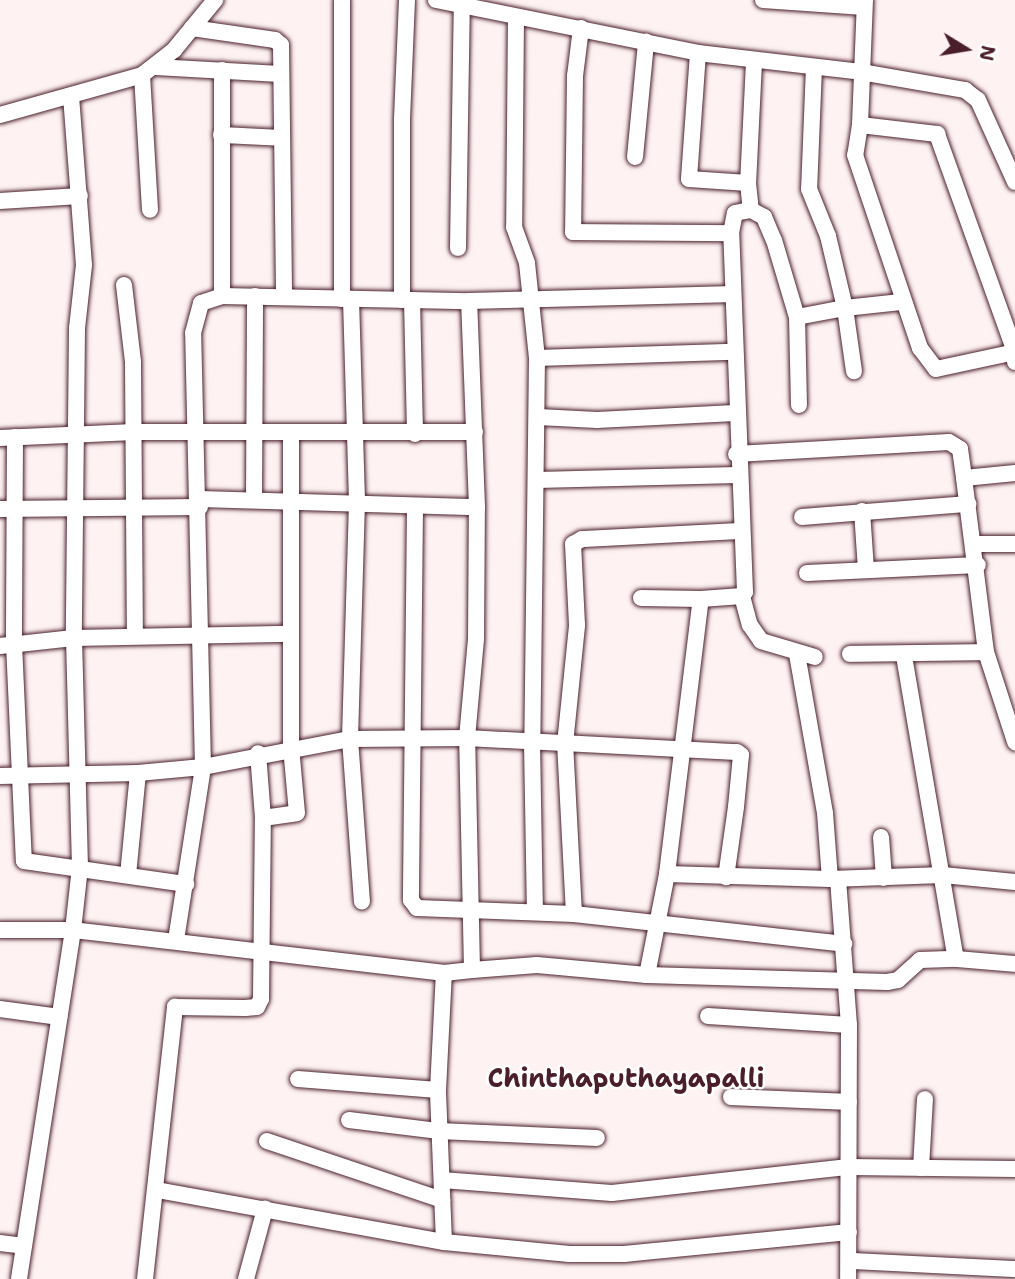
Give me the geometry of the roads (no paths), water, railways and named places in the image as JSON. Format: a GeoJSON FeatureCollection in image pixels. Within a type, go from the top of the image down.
{"type":"FeatureCollection","features":[{"type":"Feature","properties":{"kind":"street"},"geometry":{"type":"LineString","coordinates":[[150,210],[149,71],[192,28],[215,0]]}},
{"type":"Feature","properties":{"kind":"street"},"geometry":{"type":"LineString","coordinates":[[342,0],[346,299],[357,502],[350,738],[362,902]]}},
{"type":"Feature","properties":{"kind":"street"},"geometry":{"type":"LineString","coordinates":[[407,0],[407,300],[415,434]]}},
{"type":"Feature","properties":{"kind":"street"},"geometry":{"type":"LineString","coordinates":[[436,0],[581,27],[698,53],[754,62],[861,72],[965,90],[978,100],[1014,178]]}},
{"type":"Feature","properties":{"kind":"street"},"geometry":{"type":"LineString","coordinates":[[763,0],[864,4],[860,125],[855,155],[901,302],[920,348],[936,369],[1015,352]]}},
{"type":"Feature","properties":{"kind":"street"},"geometry":{"type":"LineString","coordinates":[[458,248],[462,5]]}},
{"type":"Feature","properties":{"kind":"street"},"geometry":{"type":"LineString","coordinates":[[516,17],[514,227],[524,248],[537,358],[532,743],[535,912]]}},
{"type":"Feature","properties":{"kind":"street"},"geometry":{"type":"LineString","coordinates":[[581,27],[575,76],[573,232],[731,233]]}},
{"type":"Feature","properties":{"kind":"street"},"geometry":{"type":"LineString","coordinates":[[192,28],[279,42],[284,297]]}},
{"type":"Feature","properties":{"kind":"street"},"geometry":{"type":"LineString","coordinates":[[635,157],[646,42]]}},
{"type":"Feature","properties":{"kind":"street"},"geometry":{"type":"LineString","coordinates":[[698,53],[689,179],[748,183]]}},
{"type":"Feature","properties":{"kind":"street"},"geometry":{"type":"LineString","coordinates":[[751,210],[748,183],[754,62]]}},
{"type":"Feature","properties":{"kind":"street"},"geometry":{"type":"LineString","coordinates":[[814,67],[809,189],[828,236],[845,308],[854,371]]}},
{"type":"Feature","properties":{"kind":"street"},"geometry":{"type":"LineString","coordinates":[[0,115],[149,71],[222,70],[281,74]]}},
{"type":"Feature","properties":{"kind":"street"},"geometry":{"type":"LineString","coordinates":[[222,70],[222,296]]}},
{"type":"Feature","properties":{"kind":"street"},"geometry":{"type":"LineString","coordinates":[[19,1279],[73,930],[80,867],[80,774],[74,638],[79,434],[77,328],[84,265],[71,96]]}},
{"type":"Feature","properties":{"kind":"street"},"geometry":{"type":"LineString","coordinates":[[860,125],[937,134],[1015,352],[1015,362]]}},
{"type":"Feature","properties":{"kind":"street"},"geometry":{"type":"LineString","coordinates":[[221,135],[282,138]]}},
{"type":"Feature","properties":{"kind":"street"},"geometry":{"type":"LineString","coordinates":[[0,201],[80,196]]}},
{"type":"Feature","properties":{"kind":"street"},"geometry":{"type":"LineString","coordinates":[[799,405],[797,317],[774,240],[764,217],[751,210],[735,213],[731,233],[730,294],[742,596],[750,625],[761,641],[797,654],[815,657]]}},
{"type":"Feature","properties":{"kind":"street"},"geometry":{"type":"LineString","coordinates":[[124,285],[133,362],[135,636]]}},
{"type":"Feature","properties":{"kind":"street"},"geometry":{"type":"LineString","coordinates":[[176,940],[203,767],[197,635],[199,433],[193,333],[196,313],[201,303],[222,296],[469,301],[730,294]]}},
{"type":"Feature","properties":{"kind":"street"},"geometry":{"type":"LineString","coordinates":[[254,500],[257,433],[255,296]]}},
{"type":"Feature","properties":{"kind":"street"},"geometry":{"type":"LineString","coordinates":[[469,301],[477,507],[476,639],[467,738],[472,970]]}},
{"type":"Feature","properties":{"kind":"street"},"geometry":{"type":"LineString","coordinates":[[797,317],[901,302]]}},
{"type":"Feature","properties":{"kind":"street"},"geometry":{"type":"LineString","coordinates":[[537,358],[733,352]]}},
{"type":"Feature","properties":{"kind":"street"},"geometry":{"type":"LineString","coordinates":[[538,417],[597,420],[735,414]]}},
{"type":"Feature","properties":{"kind":"street"},"geometry":{"type":"LineString","coordinates":[[186,884],[24,861],[21,775],[7,645],[7,438],[134,432],[475,432]]}},
{"type":"Feature","properties":{"kind":"street"},"geometry":{"type":"LineString","coordinates":[[263,818],[297,813],[291,747],[291,433]]}},
{"type":"Feature","properties":{"kind":"street"},"geometry":{"type":"LineString","coordinates":[[736,454],[949,442],[960,449],[978,565],[986,652],[1015,742]]}},
{"type":"Feature","properties":{"kind":"street"},"geometry":{"type":"LineString","coordinates":[[964,478],[1015,473]]}},
{"type":"Feature","properties":{"kind":"street"},"geometry":{"type":"LineString","coordinates":[[537,480],[737,475]]}},
{"type":"Feature","properties":{"kind":"street"},"geometry":{"type":"LineString","coordinates":[[8,508],[134,507],[254,500],[357,502],[415,508],[477,507]]}},
{"type":"Feature","properties":{"kind":"street"},"geometry":{"type":"LineString","coordinates":[[802,517],[968,504]]}},
{"type":"Feature","properties":{"kind":"street"},"geometry":{"type":"LineString","coordinates":[[415,508],[411,900],[422,911],[574,914],[844,944]]}},
{"type":"Feature","properties":{"kind":"street"},"geometry":{"type":"LineString","coordinates":[[862,511],[866,570]]}},
{"type":"Feature","properties":{"kind":"street"},"geometry":{"type":"LineString","coordinates":[[574,914],[565,744],[577,625],[573,544],[582,539],[741,531]]}},
{"type":"Feature","properties":{"kind":"street"},"geometry":{"type":"LineString","coordinates":[[974,544],[1015,544]]}},
{"type":"Feature","properties":{"kind":"street"},"geometry":{"type":"LineString","coordinates":[[807,573],[978,565]]}},
{"type":"Feature","properties":{"kind":"street"},"geometry":{"type":"LineString","coordinates":[[641,598],[701,599],[742,596]]}},
{"type":"Feature","properties":{"kind":"street"},"geometry":{"type":"LineString","coordinates":[[647,975],[667,874],[701,599]]}},
{"type":"Feature","properties":{"kind":"street"},"geometry":{"type":"LineString","coordinates":[[7,645],[74,638],[291,634]]}},
{"type":"Feature","properties":{"kind":"street"},"geometry":{"type":"LineString","coordinates":[[850,654],[904,656],[986,652]]}},
{"type":"Feature","properties":{"kind":"street"},"geometry":{"type":"LineString","coordinates":[[797,654],[825,813],[844,944],[849,1024],[851,1261],[848,1279]]}},
{"type":"Feature","properties":{"kind":"street"},"geometry":{"type":"LineString","coordinates":[[904,656],[956,959]]}},
{"type":"Feature","properties":{"kind":"street"},"geometry":{"type":"LineString","coordinates":[[0,776],[138,773],[203,767],[258,753],[350,738],[467,738],[683,749],[741,755],[726,877]]}},
{"type":"Feature","properties":{"kind":"street"},"geometry":{"type":"LineString","coordinates":[[145,1279],[157,1190],[175,1007],[257,1007],[263,953],[263,818],[258,753]]}},
{"type":"Feature","properties":{"kind":"street"},"geometry":{"type":"LineString","coordinates":[[128,875],[138,773]]}},
{"type":"Feature","properties":{"kind":"street"},"geometry":{"type":"LineString","coordinates":[[881,837],[884,878]]}},
{"type":"Feature","properties":{"kind":"street"},"geometry":{"type":"LineString","coordinates":[[667,874],[834,879],[943,875],[1015,882]]}},
{"type":"Feature","properties":{"kind":"street"},"geometry":{"type":"LineString","coordinates":[[0,930],[73,930],[444,973],[537,965],[647,975],[846,977],[887,982],[898,980],[920,960],[956,959],[1015,964]]}},
{"type":"Feature","properties":{"kind":"street"},"geometry":{"type":"LineString","coordinates":[[444,973],[439,1090],[444,1242]]}},
{"type":"Feature","properties":{"kind":"street"},"geometry":{"type":"LineString","coordinates":[[0,1009],[58,1017]]}},
{"type":"Feature","properties":{"kind":"street"},"geometry":{"type":"LineString","coordinates":[[708,1016],[849,1024]]}},
{"type":"Feature","properties":{"kind":"street"},"geometry":{"type":"LineString","coordinates":[[298,1079],[439,1090]]}},
{"type":"Feature","properties":{"kind":"street"},"geometry":{"type":"LineString","coordinates":[[731,1097],[849,1102]]}},
{"type":"Feature","properties":{"kind":"street"},"geometry":{"type":"LineString","coordinates":[[921,1168],[925,1099]]}},
{"type":"Feature","properties":{"kind":"street"},"geometry":{"type":"LineString","coordinates":[[349,1120],[439,1130],[597,1138]]}},
{"type":"Feature","properties":{"kind":"street"},"geometry":{"type":"LineString","coordinates":[[267,1141],[442,1200]]}},
{"type":"Feature","properties":{"kind":"street"},"geometry":{"type":"LineString","coordinates":[[442,1180],[612,1193],[849,1167],[1015,1169]]}},
{"type":"Feature","properties":{"kind":"street"},"geometry":{"type":"LineString","coordinates":[[157,1190],[444,1242],[624,1254],[849,1232]]}},
{"type":"Feature","properties":{"kind":"street"},"geometry":{"type":"LineString","coordinates":[[246,1279],[265,1209]]}},
{"type":"Feature","properties":{"kind":"street"},"geometry":{"type":"LineString","coordinates":[[0,1243],[24,1245]]}},
{"type":"Feature","properties":{"kind":"street"},"geometry":{"type":"LineString","coordinates":[[851,1261],[1015,1269]]}},
{"type":"Feature","properties":{"kind":"district","name":"Chinthaputhayapalli"},"geometry":{"type":"Point","coordinates":[626,1078]}}]}
